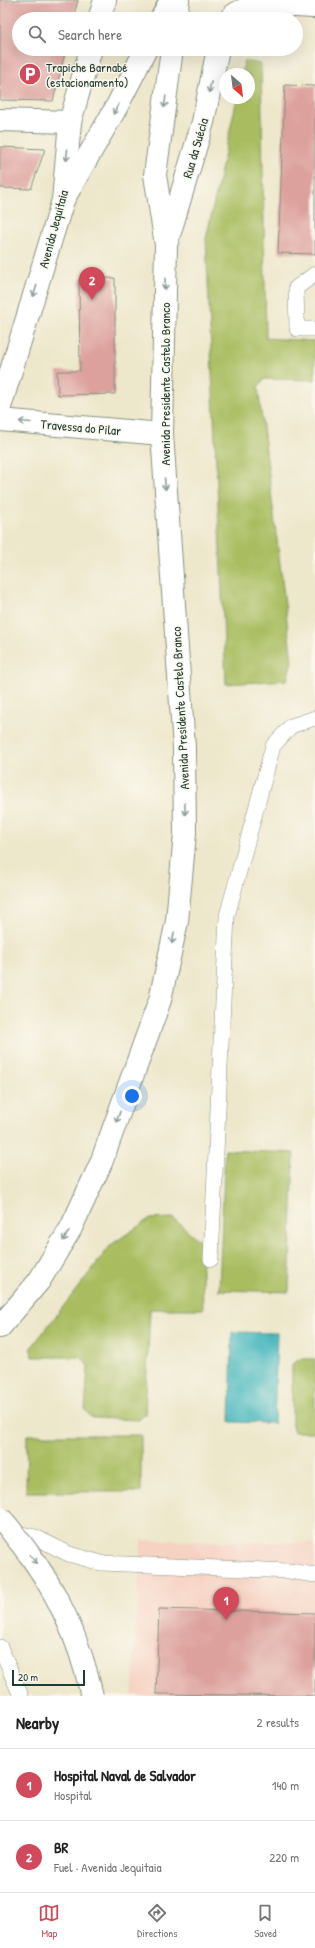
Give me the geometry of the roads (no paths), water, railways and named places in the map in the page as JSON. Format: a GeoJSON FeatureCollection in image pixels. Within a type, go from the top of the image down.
{"type":"FeatureCollection","features":[{"type":"Feature","properties":{"kind":"main road"},"geometry":{"type":"LineString","coordinates":[[101,12],[105,0]]}},
{"type":"Feature","properties":{"kind":"main road"},"geometry":{"type":"LineString","coordinates":[[165,12],[171,0]]}},
{"type":"Feature","properties":{"kind":"main road"},"geometry":{"type":"LineString","coordinates":[[177,12],[178,0]]}},
{"type":"Feature","properties":{"kind":"main road"},"geometry":{"type":"LineString","coordinates":[[238,12],[243,8],[256,5],[315,6]]}},
{"type":"Feature","properties":{"kind":"main road","name":"Avenida Jequitaia"},"geometry":{"type":"LineString","coordinates":[[0,406],[63,200],[70,122],[89,56]]}},
{"type":"Feature","properties":{"kind":"main road"},"geometry":{"type":"LineString","coordinates":[[63,200],[117,106],[142,56]]}},
{"type":"Feature","properties":{"kind":"main road","name":"Avenida Presidente Castelo Branco"},"geometry":{"type":"LineString","coordinates":[[0,1327],[39,1281],[71,1228],[101,1163],[132,1081],[160,1000],[177,921],[185,833],[184,748],[162,434],[166,245],[155,175],[171,56]]}},
{"type":"Feature","properties":{"kind":"main road","name":"Rua da Suécia"},"geometry":{"type":"LineString","coordinates":[[166,245],[204,122],[217,56]]}},
{"type":"Feature","properties":{"kind":"main road"},"geometry":{"type":"LineString","coordinates":[[0,120],[70,122]]}},
{"type":"Feature","properties":{"kind":"main road","name":"Travessa do Pilar"},"geometry":{"type":"LineString","coordinates":[[0,420],[162,434]]}},
{"type":"Feature","properties":{"kind":"main road"},"geometry":{"type":"LineString","coordinates":[[0,1518],[39,1567],[59,1601],[78,1649],[92,1696]]}},
{"type":"Feature","properties":{"kind":"lane"},"geometry":{"type":"LineString","coordinates":[[315,274],[296,288],[297,329],[315,329]]}},
{"type":"Feature","properties":{"kind":"lane"},"geometry":{"type":"LineString","coordinates":[[211,1259],[227,916],[273,746],[291,726],[315,718]]}},
{"type":"Feature","properties":{"kind":"lane"},"geometry":{"type":"LineString","coordinates":[[0,1529],[35,1537],[69,1554],[101,1563],[289,1571],[315,1575]]}},
{"type":"Feature","properties":{"kind":"lane"},"geometry":{"type":"LineString","coordinates":[[0,1647],[22,1696]]}},
{"type":"Feature","properties":{"kind":"water"},"geometry":{"type":"Polygon","coordinates":[[[232,1332],[277,1333],[274,1423],[230,1422],[232,1332]]]}},
{"type":"Feature","properties":{"kind":"place","name":"Trapiche Barnabé (estacionamento)"},"geometry":{"type":"Point","coordinates":[30,74]}},
{"type":"Feature","properties":{"kind":"place","name":"BR"},"geometry":{"type":"Point","coordinates":[92,300]}},
{"type":"Feature","properties":{"kind":"place","name":"Hospital Naval de Salvador"},"geometry":{"type":"Point","coordinates":[226,1620]}}]}
